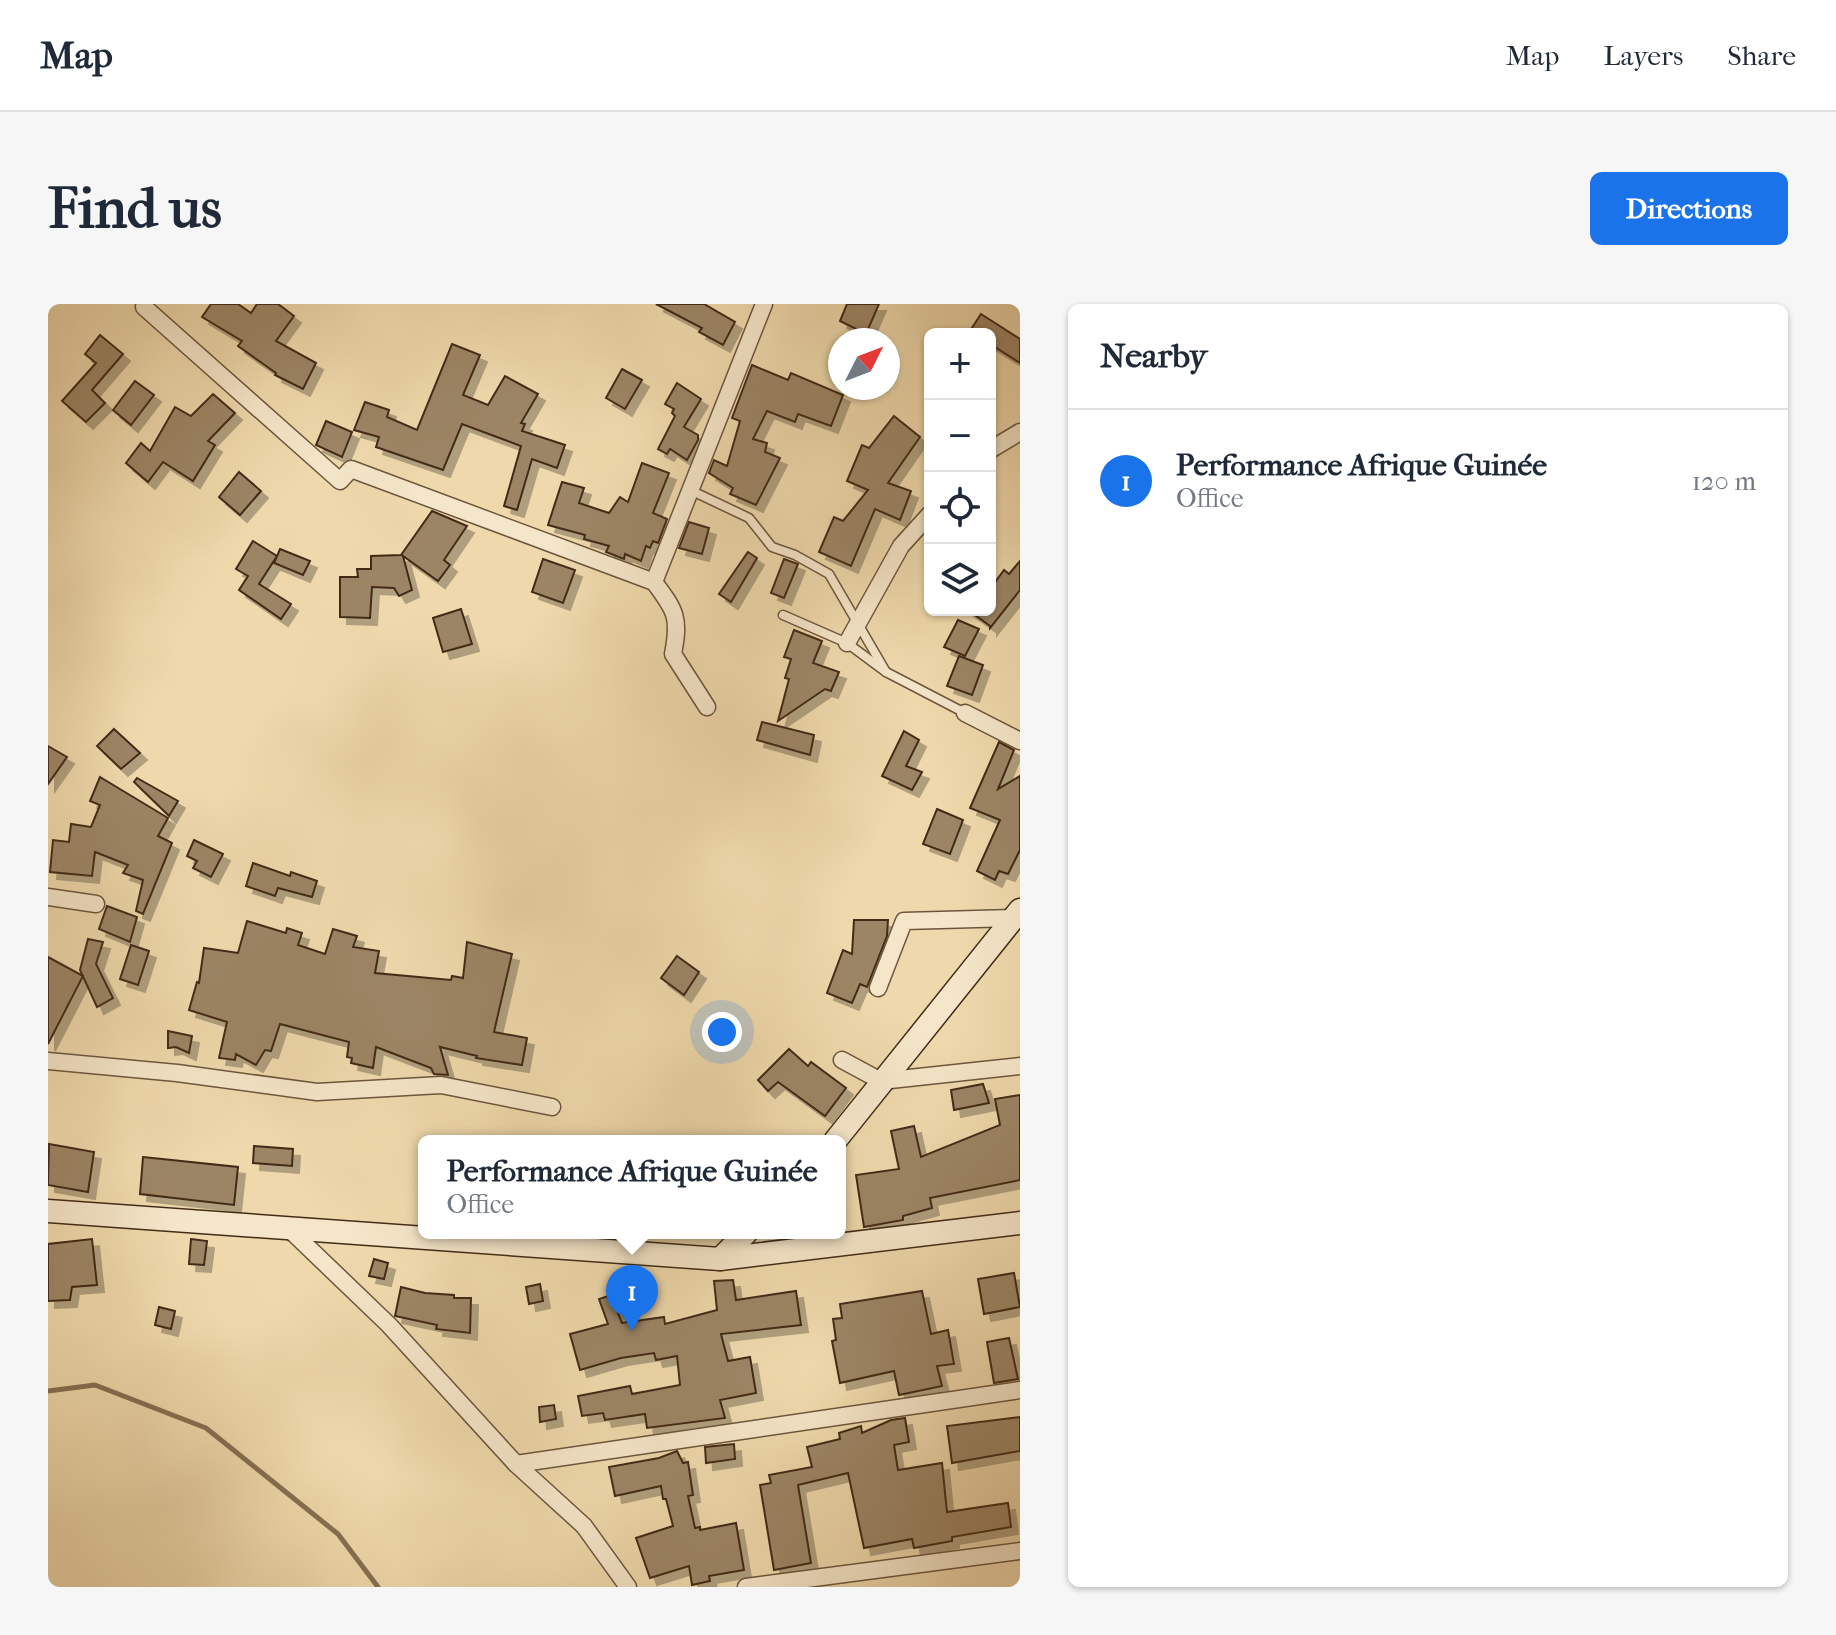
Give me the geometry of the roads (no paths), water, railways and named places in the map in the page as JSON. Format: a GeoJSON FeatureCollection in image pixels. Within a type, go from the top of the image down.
{"type":"FeatureCollection","features":[{"type":"Feature","properties":{"kind":"main road"},"geometry":{"type":"LineString","coordinates":[[840,1135],[1017,914]]}},
{"type":"Feature","properties":{"kind":"main road"},"geometry":{"type":"LineString","coordinates":[[48,1211],[418,1237]]}},
{"type":"Feature","properties":{"kind":"main road"},"geometry":{"type":"LineString","coordinates":[[441,1239],[720,1259],[1020,1223]]}},
{"type":"Feature","properties":{"kind":"main road"},"geometry":{"type":"LineString","coordinates":[[720,1259],[740,1239]]}},
{"type":"Feature","properties":{"kind":"street"},"geometry":{"type":"LineString","coordinates":[[654,582],[764,304]]}},
{"type":"Feature","properties":{"kind":"street"},"geometry":{"type":"LineString","coordinates":[[144,307],[340,481],[351,469],[654,582],[671,605],[678,628],[673,654],[707,707]]}},
{"type":"Feature","properties":{"kind":"street"},"geometry":{"type":"LineString","coordinates":[[996,446],[1020,432]]}},
{"type":"Feature","properties":{"kind":"street"},"geometry":{"type":"LineString","coordinates":[[847,643],[901,546],[924,521]]}},
{"type":"Feature","properties":{"kind":"street"},"geometry":{"type":"LineString","coordinates":[[965,713],[1020,741]]}},
{"type":"Feature","properties":{"kind":"street"},"geometry":{"type":"LineString","coordinates":[[48,897],[96,904]]}},
{"type":"Feature","properties":{"kind":"street"},"geometry":{"type":"LineString","coordinates":[[878,988],[904,921],[1017,914]]}},
{"type":"Feature","properties":{"kind":"street"},"geometry":{"type":"LineString","coordinates":[[842,1060],[881,1081],[1020,1066]]}},
{"type":"Feature","properties":{"kind":"street"},"geometry":{"type":"LineString","coordinates":[[48,1061],[177,1073],[317,1092],[441,1085],[552,1107]]}},
{"type":"Feature","properties":{"kind":"street"},"geometry":{"type":"LineString","coordinates":[[288,1228],[389,1325],[516,1464],[584,1526],[628,1587]]}},
{"type":"Feature","properties":{"kind":"street"},"geometry":{"type":"LineString","coordinates":[[516,1464],[1020,1390]]}},
{"type":"Feature","properties":{"kind":"street"},"geometry":{"type":"LineString","coordinates":[[753,1587],[1020,1551]]}},
{"type":"Feature","properties":{"kind":"lane"},"geometry":{"type":"LineString","coordinates":[[689,489],[749,518],[772,547],[795,555],[829,574],[886,672]]}},
{"type":"Feature","properties":{"kind":"lane"},"geometry":{"type":"LineString","coordinates":[[783,615],[847,643],[886,672],[965,713]]}},
{"type":"Feature","properties":{"kind":"waterway"},"geometry":{"type":"LineString","coordinates":[[48,1391],[95,1385],[206,1428],[338,1534],[378,1587]]}},
{"type":"Feature","properties":{"kind":"place","name":"Performance Afrique Guinée"},"geometry":{"type":"Point","coordinates":[632,1331]}}]}
